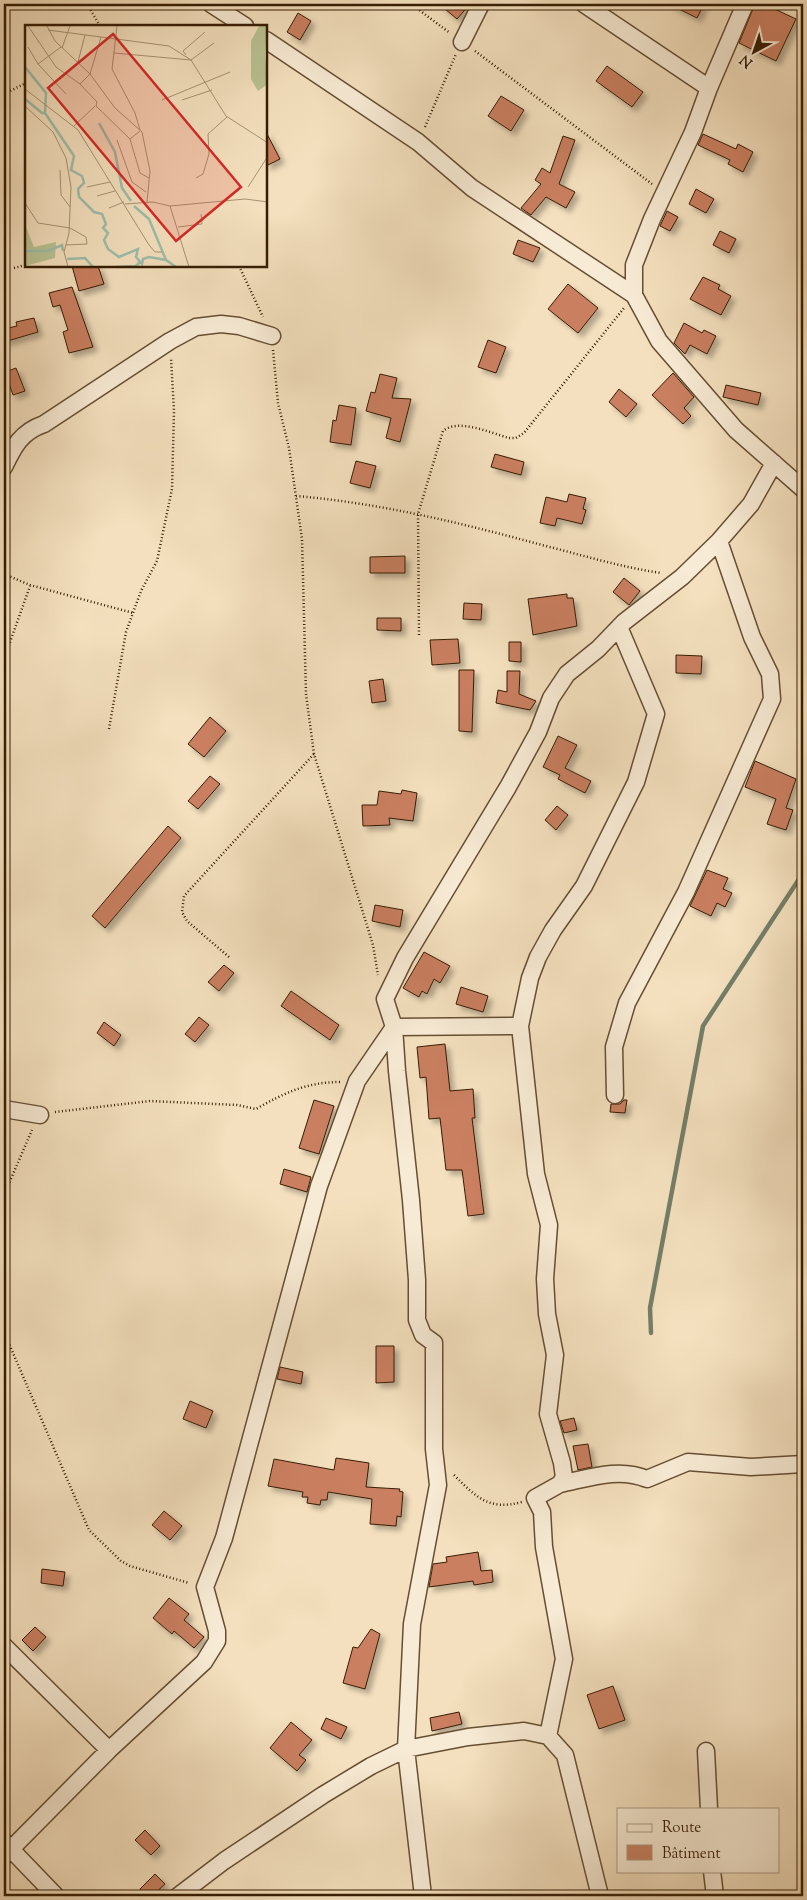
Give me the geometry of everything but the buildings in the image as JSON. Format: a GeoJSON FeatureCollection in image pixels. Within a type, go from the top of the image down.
{"type":"FeatureCollection","features":[{"type":"Feature","properties":{"kind":"street"},"geometry":{"type":"LineString","coordinates":[[211,4],[244,25]]}},
{"type":"Feature","properties":{"kind":"street"},"geometry":{"type":"LineString","coordinates":[[462,42],[481,4]]}},
{"type":"Feature","properties":{"kind":"street"},"geometry":{"type":"LineString","coordinates":[[584,4],[709,88]]}},
{"type":"Feature","properties":{"kind":"street"},"geometry":{"type":"LineString","coordinates":[[634,296],[634,264],[664,193],[693,132],[709,88],[745,4]]}},
{"type":"Feature","properties":{"kind":"street"},"geometry":{"type":"LineString","coordinates":[[268,41],[418,142],[472,188],[634,296],[659,341],[736,430],[803,489]]}},
{"type":"Feature","properties":{"kind":"street"},"geometry":{"type":"LineString","coordinates":[[4,467],[15,443],[32,428],[44,424],[170,341],[196,327],[209,324],[239,326],[272,336]]}},
{"type":"Feature","properties":{"kind":"street"},"geometry":{"type":"LineString","coordinates":[[423,1896],[406,1749],[412,1624],[438,1485],[434,1449],[434,1343],[423,1335],[418,1320],[411,1200],[394,1027],[385,999],[405,958],[508,787],[538,732],[551,698],[567,674],[720,541],[751,504],[774,463]]}},
{"type":"Feature","properties":{"kind":"street"},"geometry":{"type":"LineString","coordinates":[[615,1095],[614,1047],[627,1003],[686,892],[772,700],[770,674],[752,637],[720,541]]}},
{"type":"Feature","properties":{"kind":"street"},"geometry":{"type":"LineString","coordinates":[[560,1484],[564,1478],[562,1463],[548,1414],[555,1355],[547,1314],[545,1279],[549,1225],[536,1174],[520,1026],[530,978],[538,958],[554,930],[584,886],[636,782],[656,714],[619,627]]}},
{"type":"Feature","properties":{"kind":"street"},"geometry":{"type":"LineString","coordinates":[[394,1027],[520,1026]]}},
{"type":"Feature","properties":{"kind":"street"},"geometry":{"type":"LineString","coordinates":[[56,1896],[6,1849],[204,1662],[214,1649],[217,1631],[205,1587],[224,1538],[319,1186],[357,1081],[394,1027]]}},
{"type":"Feature","properties":{"kind":"street"},"geometry":{"type":"LineString","coordinates":[[4,1108],[40,1115]]}},
{"type":"Feature","properties":{"kind":"street"},"geometry":{"type":"LineString","coordinates":[[548,1736],[564,1659],[544,1547],[542,1512],[535,1498],[560,1484],[620,1473],[635,1474],[647,1479],[688,1462],[751,1466],[803,1464]]}},
{"type":"Feature","properties":{"kind":"street"},"geometry":{"type":"LineString","coordinates":[[4,1646],[109,1750]]}},
{"type":"Feature","properties":{"kind":"street"},"geometry":{"type":"LineString","coordinates":[[178,1896],[224,1861],[323,1795],[371,1766],[406,1749],[468,1737],[524,1732],[548,1736],[565,1755],[600,1896]]}},
{"type":"Feature","properties":{"kind":"street"},"geometry":{"type":"LineString","coordinates":[[706,1751],[709,1808]]}},
{"type":"Feature","properties":{"kind":"street"},"geometry":{"type":"LineString","coordinates":[[712,1872],[715,1896]]}},
{"type":"Feature","properties":{"kind":"path"},"geometry":{"type":"LineString","coordinates":[[87,4],[99,25]]}},
{"type":"Feature","properties":{"kind":"path"},"geometry":{"type":"LineString","coordinates":[[411,4],[554,108],[664,193]]}},
{"type":"Feature","properties":{"kind":"path"},"geometry":{"type":"LineString","coordinates":[[418,142],[462,42]]}},
{"type":"Feature","properties":{"kind":"path"},"geometry":{"type":"LineString","coordinates":[[4,94],[25,84]]}},
{"type":"Feature","properties":{"kind":"path"},"geometry":{"type":"LineString","coordinates":[[14,268],[25,265]]}},
{"type":"Feature","properties":{"kind":"path"},"geometry":{"type":"LineString","coordinates":[[240,268],[272,336],[278,403],[296,496],[302,539],[306,694],[314,754],[373,945],[377,970],[385,999]]}},
{"type":"Feature","properties":{"kind":"path"},"geometry":{"type":"LineString","coordinates":[[419,635],[418,514],[443,431],[448,427],[460,426],[509,438],[516,438],[524,433],[634,296]]}},
{"type":"Feature","properties":{"kind":"path"},"geometry":{"type":"LineString","coordinates":[[109,729],[126,632],[141,591],[157,561],[172,489],[174,411],[170,341]]}},
{"type":"Feature","properties":{"kind":"path"},"geometry":{"type":"LineString","coordinates":[[296,496],[347,500],[418,514],[632,569],[682,576]]}},
{"type":"Feature","properties":{"kind":"path"},"geometry":{"type":"LineString","coordinates":[[4,574],[30,586],[133,614]]}},
{"type":"Feature","properties":{"kind":"path"},"geometry":{"type":"LineString","coordinates":[[4,659],[30,586]]}},
{"type":"Feature","properties":{"kind":"path"},"geometry":{"type":"LineString","coordinates":[[230,957],[187,921],[182,912],[184,896],[314,754]]}},
{"type":"Feature","properties":{"kind":"path"},"geometry":{"type":"LineString","coordinates":[[4,1195],[40,1115],[150,1102],[237,1105],[256,1109],[278,1096],[316,1082],[357,1081]]}},
{"type":"Feature","properties":{"kind":"path"},"geometry":{"type":"LineString","coordinates":[[4,1332],[89,1530],[121,1561],[130,1566],[205,1587]]}},
{"type":"Feature","properties":{"kind":"path"},"geometry":{"type":"LineString","coordinates":[[450,1471],[491,1504],[502,1506],[535,1498]]}},
{"type":"Feature","properties":{"kind":"waterway"},"geometry":{"type":"LineString","coordinates":[[651,1333],[650,1308],[703,1026],[803,873]]}}]}
